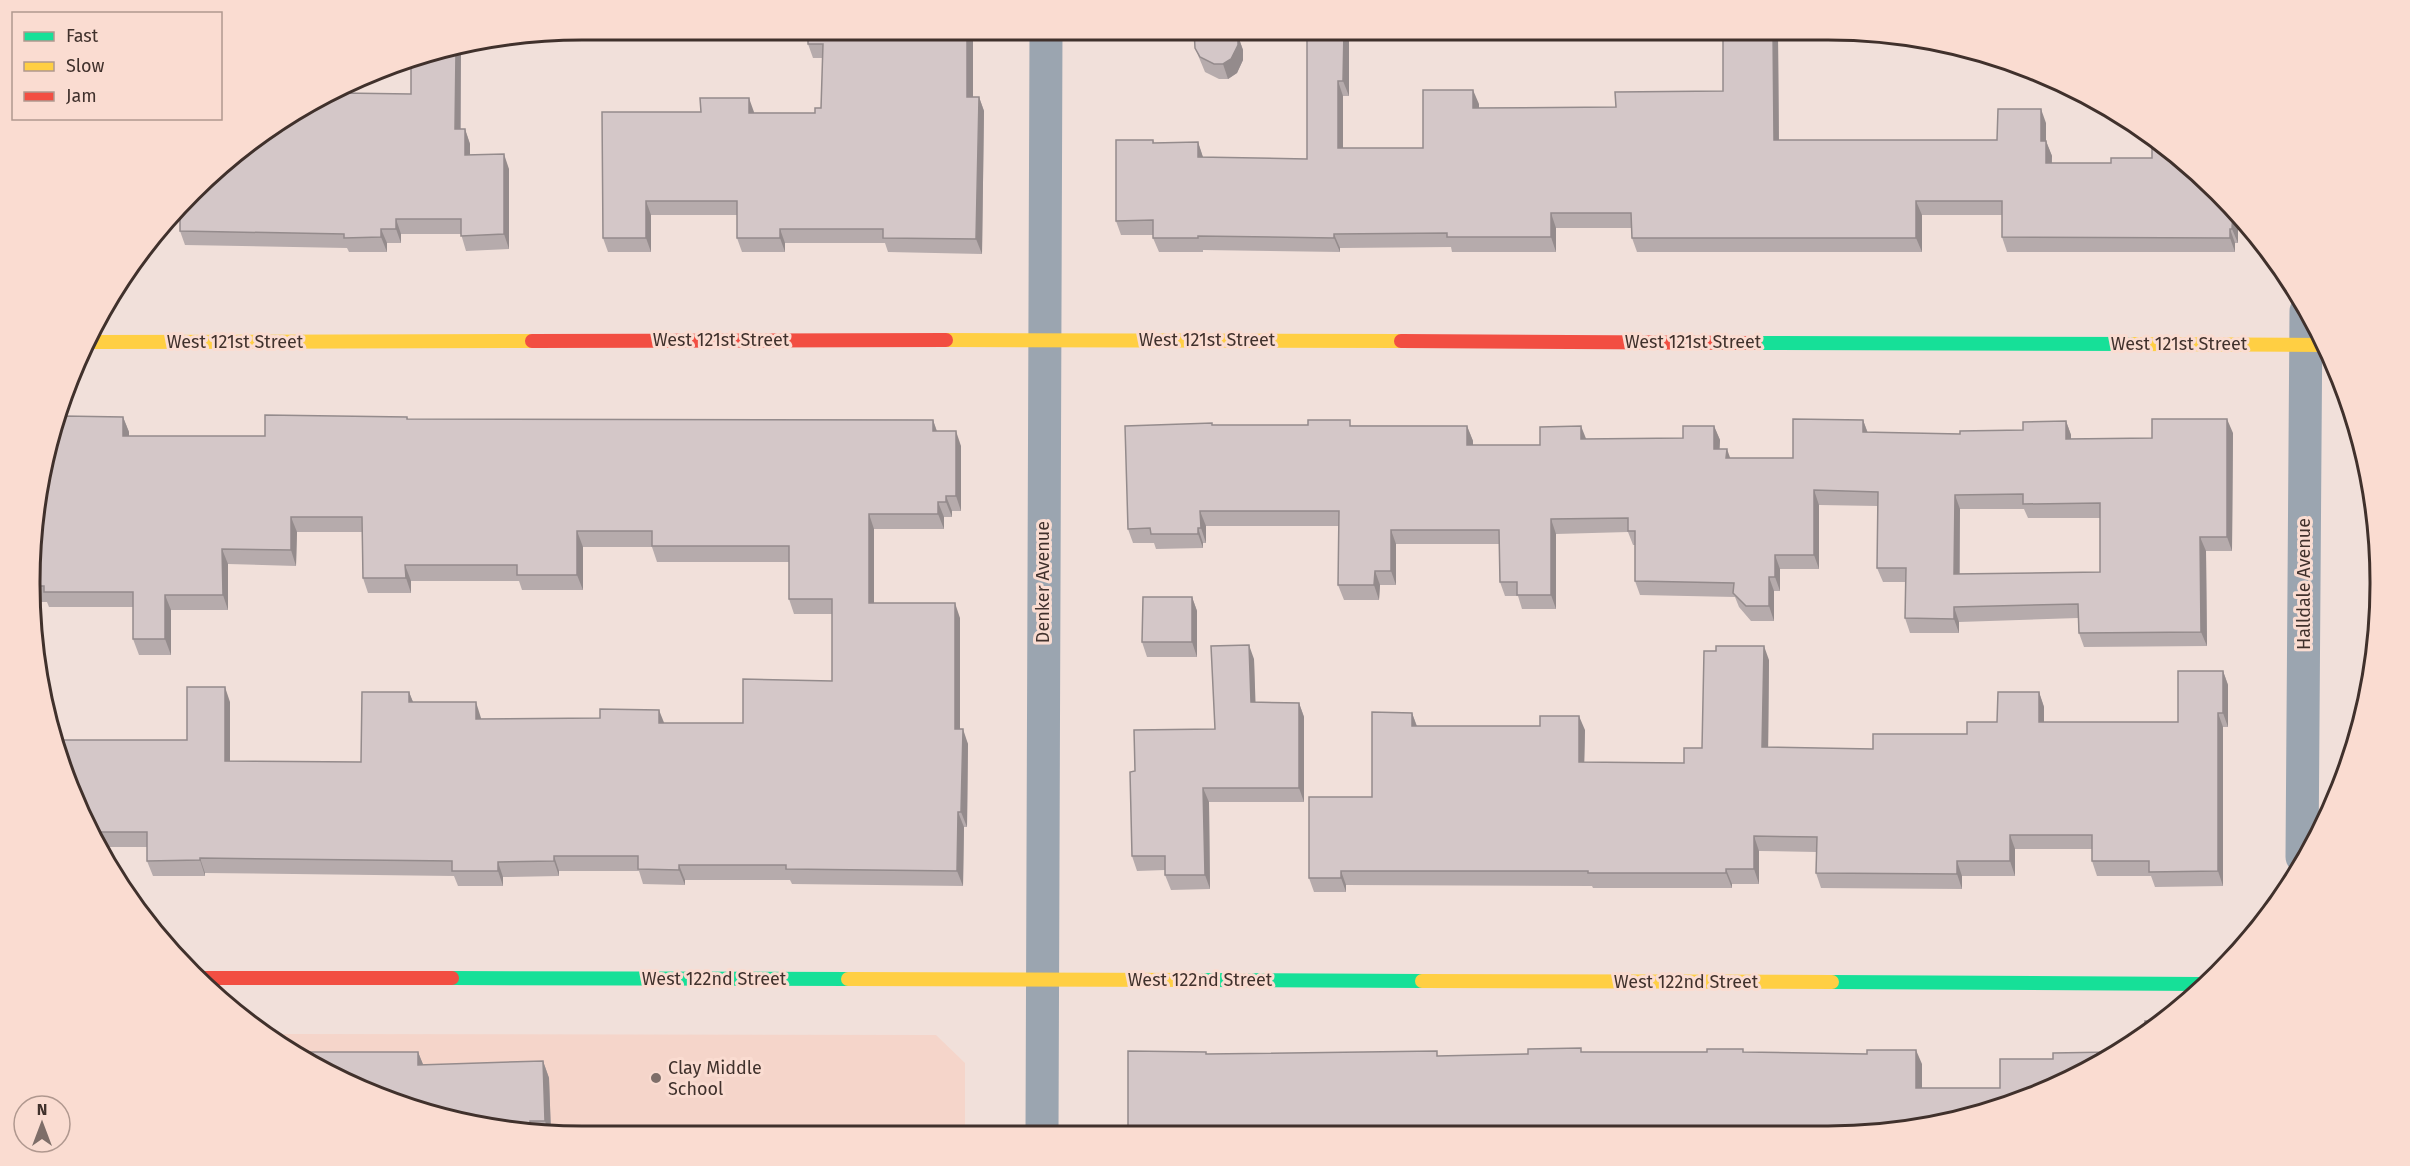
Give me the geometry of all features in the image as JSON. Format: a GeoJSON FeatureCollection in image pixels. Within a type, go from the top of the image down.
{"type":"FeatureCollection","features":[{"type":"Feature","properties":{"kind":"street","name":"Denker Avenue"},"geometry":{"type":"LineString","coordinates":[[1042,1126],[1046,40]]}},
{"type":"Feature","properties":{"kind":"street","name":"West 121st Street"},"geometry":{"type":"LineString","coordinates":[[97,342],[1044,340],[2315,345]]}},
{"type":"Feature","properties":{"kind":"street","name":"Halldale Avenue"},"geometry":{"type":"LineString","coordinates":[[2302,844],[2315,345]]}},
{"type":"Feature","properties":{"kind":"street","name":"West 122nd Street"},"geometry":{"type":"LineString","coordinates":[[211,978],[2193,984]]}},
{"type":"Feature","properties":{"kind":"shaded area","name":"Clay Middle School"},"geometry":{"type":"Polygon","coordinates":[[[282,1034],[936,1035],[965,1063],[965,1126],[583,1126],[512,1121],[477,1115],[409,1097],[343,1070],[282,1034]]]}},
{"type":"Feature","properties":{"kind":"building"},"geometry":{"type":"Polygon","coordinates":[[[808,40],[967,40],[967,97],[979,97],[976,239],[883,238],[883,229],[780,229],[780,238],[737,238],[737,201],[646,201],[646,238],[603,238],[602,112],[701,112],[700,98],[749,98],[749,113],[815,113],[815,108],[821,108],[823,44],[808,44],[808,40]]]}},
{"type":"Feature","properties":{"kind":"building"},"geometry":{"type":"Polygon","coordinates":[[[1195,40],[1238,40],[1231,59],[1223,64],[1214,64],[1200,57],[1195,48],[1195,40]]]}},
{"type":"Feature","properties":{"kind":"building"},"geometry":{"type":"Polygon","coordinates":[[[1307,40],[1344,40],[1343,81],[1338,81],[1338,148],[1423,148],[1423,90],[1473,90],[1473,108],[1616,107],[1615,92],[1723,91],[1723,40],[1773,40],[1774,140],[1997,140],[1998,109],[2041,109],[2041,141],[2046,141],[2046,163],[2111,163],[2111,158],[2152,158],[2152,149],[2211,199],[2232,222],[2232,229],[2230,229],[2230,238],[2002,237],[2002,201],[1916,201],[1916,238],[1632,238],[1631,213],[1551,213],[1551,237],[1447,237],[1447,233],[1334,234],[1334,238],[1198,236],[1198,238],[1153,238],[1153,220],[1116,221],[1116,140],[1153,140],[1153,143],[1198,142],[1198,157],[1307,159],[1307,40]]]}},
{"type":"Feature","properties":{"kind":"building"},"geometry":{"type":"Polygon","coordinates":[[[456,56],[455,129],[465,129],[465,155],[504,154],[504,234],[461,236],[461,219],[396,219],[396,229],[381,229],[381,237],[344,238],[344,234],[180,231],[180,220],[225,175],[282,132],[312,113],[350,93],[411,94],[411,68],[456,56]]]}},
{"type":"Feature","properties":{"kind":"building"},"geometry":{"type":"Polygon","coordinates":[[[265,415],[407,417],[407,419],[933,420],[933,431],[956,431],[956,496],[946,496],[946,502],[938,502],[938,514],[869,514],[869,603],[955,603],[955,729],[963,729],[957,871],[786,869],[786,865],[679,865],[679,870],[638,869],[638,856],[554,856],[554,861],[498,862],[498,871],[452,871],[452,861],[200,858],[200,860],[147,861],[147,832],[101,832],[82,791],[64,740],[187,740],[187,687],[225,687],[225,761],[361,762],[362,692],[409,692],[409,702],[476,702],[476,719],[600,718],[600,709],[659,710],[659,723],[743,723],[743,679],[832,681],[832,599],[789,599],[789,546],[652,546],[652,531],[577,531],[577,575],[517,575],[517,565],[405,565],[406,578],[363,578],[362,517],[291,517],[291,550],[222,549],[223,595],[165,595],[165,639],[133,639],[133,592],[44,592],[44,586],[40,586],[40,583],[45,512],[51,477],[67,416],[123,417],[123,436],[265,436],[265,415]]]}},
{"type":"Feature","properties":{"kind":"building"},"geometry":{"type":"Polygon","coordinates":[[[1793,419],[1863,420],[1863,432],[1960,434],[1960,431],[2023,430],[2023,422],[2066,421],[2066,439],[2152,438],[2152,419],[2227,419],[2227,537],[2200,537],[2201,632],[2079,633],[2078,604],[1954,607],[1954,619],[1905,618],[1906,568],[1877,568],[1878,492],[1814,490],[1814,555],[1775,555],[1775,577],[1769,577],[1769,606],[1746,606],[1733,593],[1734,583],[1635,581],[1635,531],[1628,531],[1628,518],[1551,519],[1551,595],[1517,595],[1517,582],[1500,582],[1499,530],[1391,530],[1391,571],[1375,571],[1374,585],[1338,585],[1339,511],[1200,511],[1201,528],[1198,528],[1198,534],[1151,534],[1150,528],[1128,529],[1125,426],[1212,423],[1212,425],[1308,425],[1308,420],[1350,420],[1350,426],[1467,426],[1467,445],[1540,445],[1540,427],[1581,426],[1581,439],[1683,438],[1683,426],[1714,426],[1714,449],[1727,449],[1726,458],[1793,458],[1793,419]],[[2023,494],[1955,495],[1954,574],[2100,572],[2100,503],[2023,504],[2023,494]]]}},
{"type":"Feature","properties":{"kind":"building"},"geometry":{"type":"Polygon","coordinates":[[[1143,597],[1192,597],[1192,642],[1142,642],[1143,597]]]}},
{"type":"Feature","properties":{"kind":"building"},"geometry":{"type":"Polygon","coordinates":[[[1249,645],[1251,702],[1299,703],[1299,788],[1203,788],[1205,875],[1165,875],[1165,856],[1132,856],[1130,772],[1135,771],[1134,730],[1215,729],[1211,646],[1249,645]]]}},
{"type":"Feature","properties":{"kind":"building"},"geometry":{"type":"Polygon","coordinates":[[[1716,646],[1764,646],[1762,747],[1873,749],[1873,734],[1967,734],[1967,722],[1997,722],[1998,692],[2039,692],[2039,722],[2178,722],[2178,671],[2223,671],[2223,713],[2218,713],[2218,871],[2149,872],[2149,861],[2092,861],[2092,835],[2010,835],[2010,861],[1957,861],[1957,874],[1816,873],[1817,837],[1754,836],[1754,869],[1726,869],[1726,873],[1341,871],[1341,878],[1309,878],[1309,797],[1372,797],[1372,712],[1412,713],[1412,726],[1540,726],[1540,716],[1579,716],[1579,762],[1684,763],[1684,748],[1702,748],[1704,651],[1716,651],[1716,646]]]}},
{"type":"Feature","properties":{"kind":"building"},"geometry":{"type":"Polygon","coordinates":[[[1581,1048],[1581,1052],[1707,1052],[1707,1049],[1743,1049],[1743,1052],[1867,1054],[1867,1050],[1916,1050],[1916,1088],[2000,1088],[2000,1059],[2053,1059],[2053,1053],[2099,1052],[2067,1070],[2001,1097],[1933,1115],[1862,1124],[1827,1126],[1128,1126],[1128,1051],[1206,1052],[1206,1054],[1437,1051],[1437,1056],[1528,1054],[1528,1049],[1581,1048]]]}},
{"type":"Feature","properties":{"kind":"building"},"geometry":{"type":"Polygon","coordinates":[[[310,1052],[418,1052],[418,1065],[543,1061],[545,1121],[512,1121],[477,1115],[409,1097],[343,1070],[310,1052]]]}},
{"type":"Feature","properties":{"kind":"traffic: fast"},"geometry":{"type":"LineString","coordinates":[[1755,343],[2134,344]]}},
{"type":"Feature","properties":{"kind":"traffic: fast"},"geometry":{"type":"LineString","coordinates":[[452,978],[848,979]]}},
{"type":"Feature","properties":{"kind":"traffic: fast"},"geometry":{"type":"LineString","coordinates":[[1194,980],[1422,981]]}},
{"type":"Feature","properties":{"kind":"traffic: fast"},"geometry":{"type":"LineString","coordinates":[[1832,982],[2193,984]]}},
{"type":"Feature","properties":{"kind":"traffic: slow"},"geometry":{"type":"LineString","coordinates":[[946,340],[1401,341]]}},
{"type":"Feature","properties":{"kind":"traffic: slow"},"geometry":{"type":"LineString","coordinates":[[97,342],[532,341]]}},
{"type":"Feature","properties":{"kind":"traffic: slow"},"geometry":{"type":"LineString","coordinates":[[2134,344],[2315,345]]}},
{"type":"Feature","properties":{"kind":"traffic: slow"},"geometry":{"type":"LineString","coordinates":[[848,979],[1194,980]]}},
{"type":"Feature","properties":{"kind":"traffic: slow"},"geometry":{"type":"LineString","coordinates":[[1422,981],[1832,982]]}},
{"type":"Feature","properties":{"kind":"traffic: jam"},"geometry":{"type":"LineString","coordinates":[[532,341],[946,340]]}},
{"type":"Feature","properties":{"kind":"traffic: jam"},"geometry":{"type":"LineString","coordinates":[[1401,341],[1755,343]]}},
{"type":"Feature","properties":{"kind":"traffic: jam"},"geometry":{"type":"LineString","coordinates":[[211,978],[452,978]]}},
{"type":"Feature","properties":{"kind":"place","name":"Clay Middle School"},"geometry":{"type":"Point","coordinates":[656,1078]}}]}
